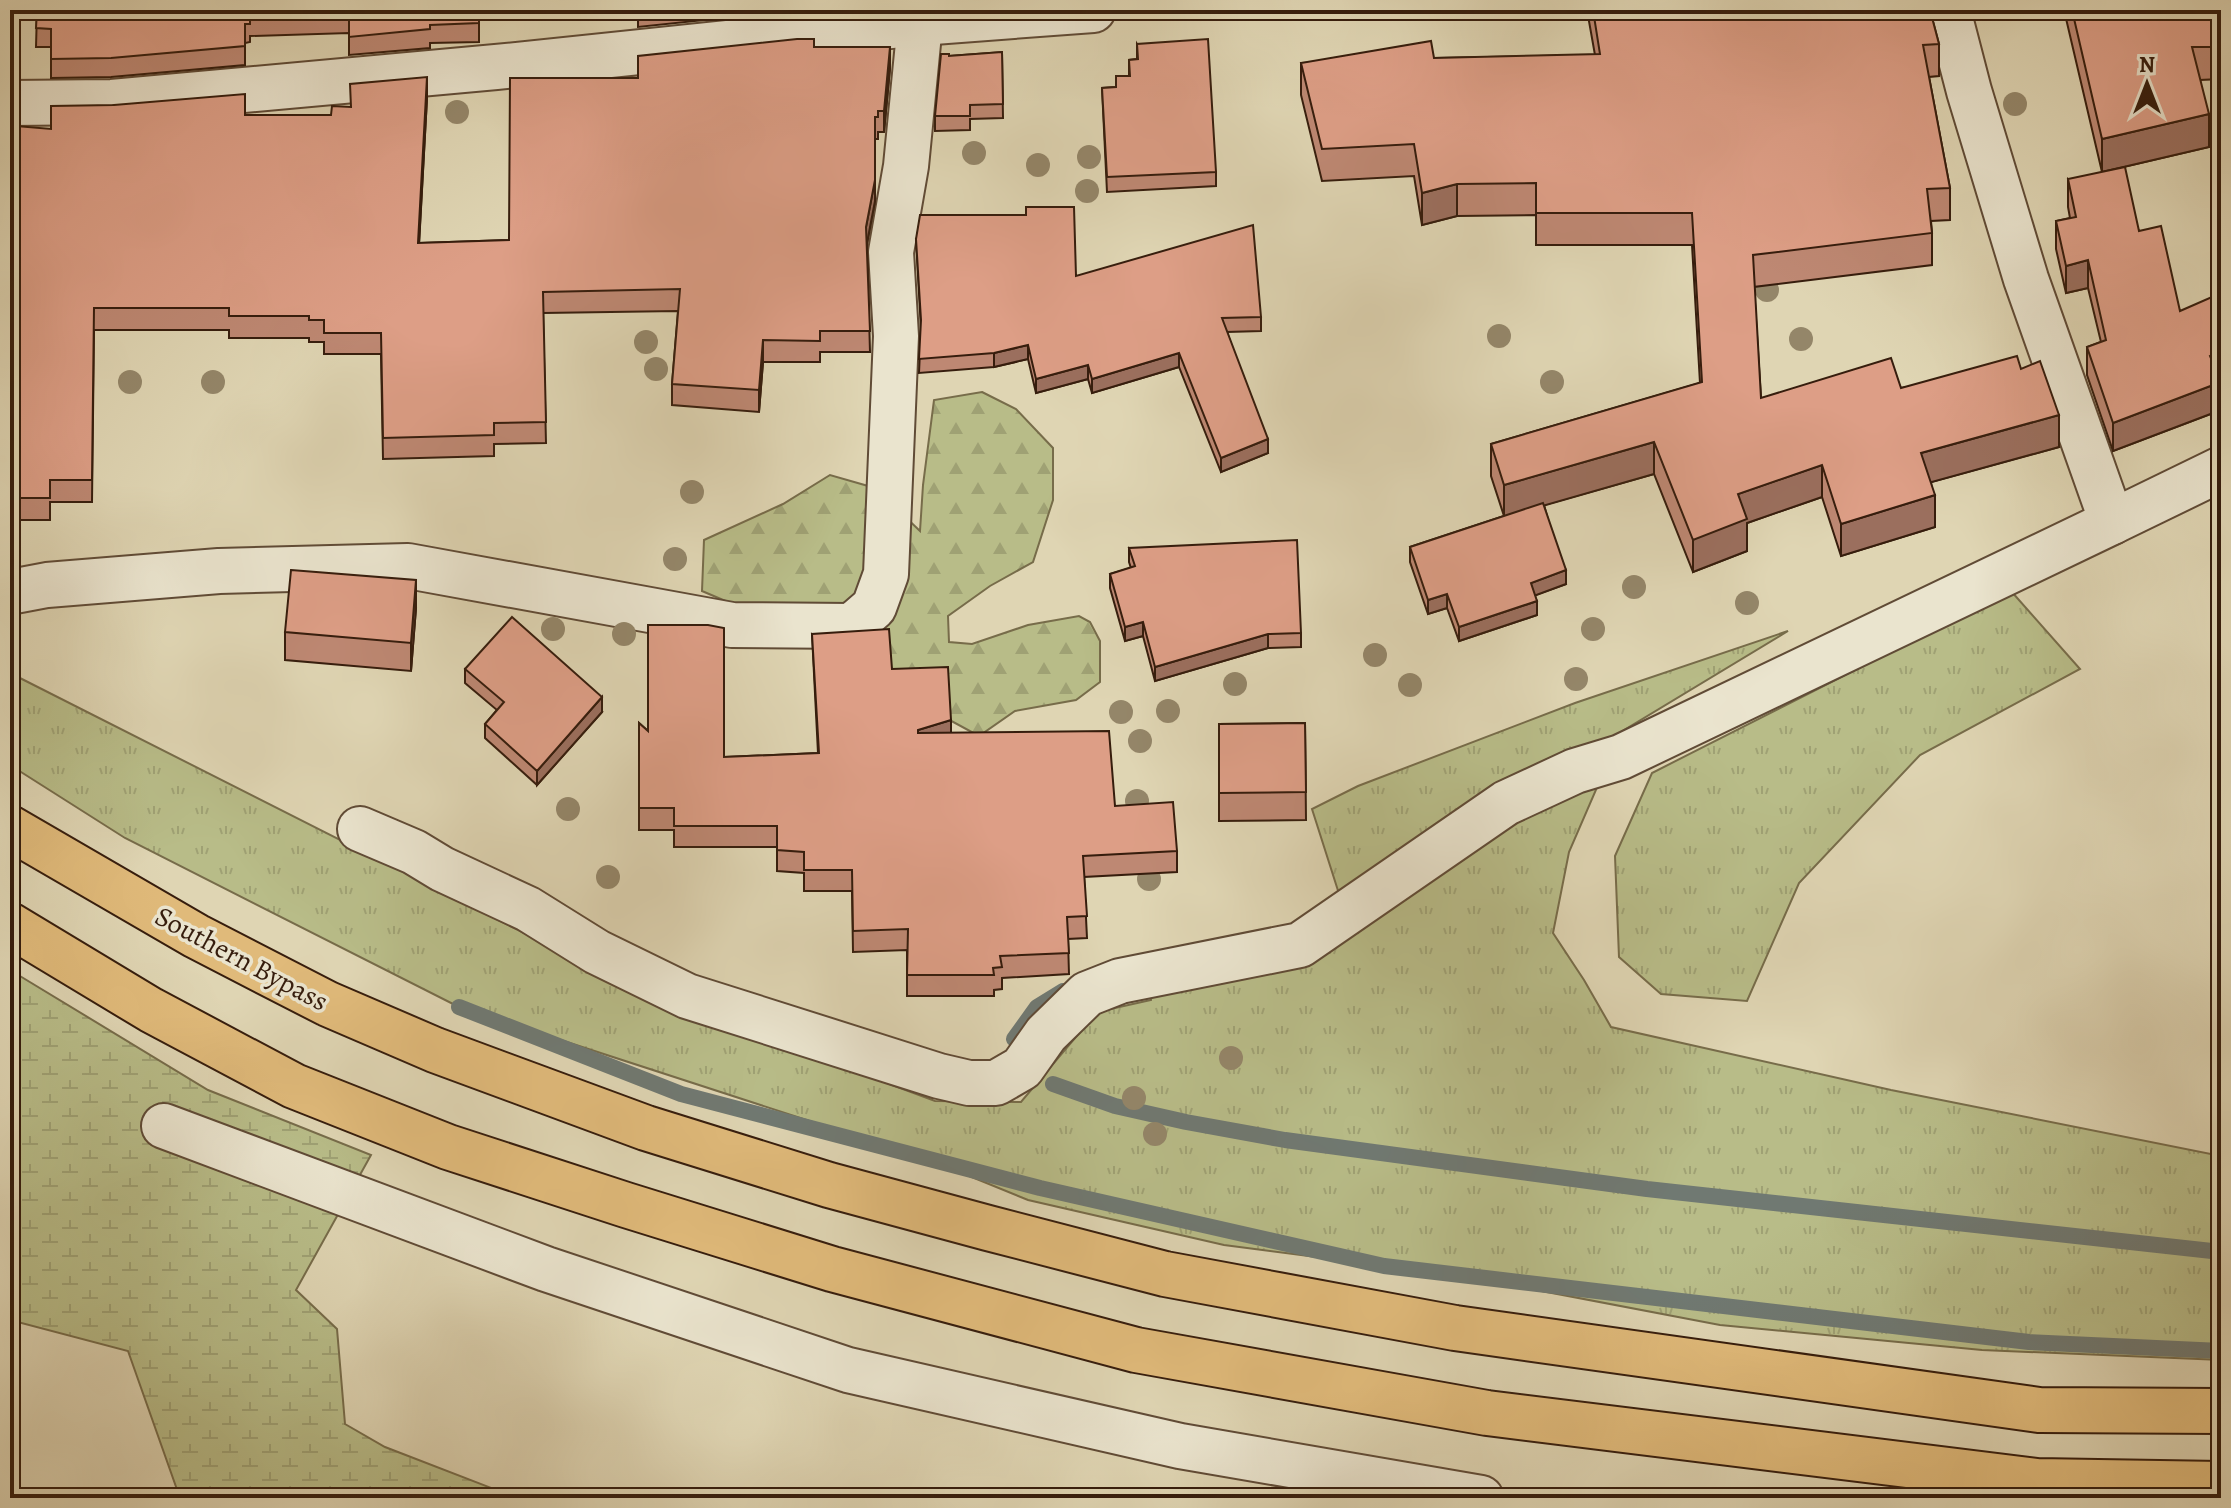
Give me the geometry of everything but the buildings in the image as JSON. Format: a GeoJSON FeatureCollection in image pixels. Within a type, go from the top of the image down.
{"type":"FeatureCollection","features":[{"type":"Feature","properties":{"kind":"highway","name":"Southern Bypass"},"geometry":{"type":"LineString","coordinates":[[10,828],[196,936],[328,1004],[435,1050],[646,1128],[829,1185],[1180,1277],[1455,1328],[2039,1410],[2221,1411]]}},
{"type":"Feature","properties":{"kind":"highway"},"geometry":{"type":"LineString","coordinates":[[10,925],[151,1010],[294,1086],[448,1147],[832,1269],[1136,1350],[1487,1413],[2037,1481],[2221,1484]]}},
{"type":"Feature","properties":{"kind":"street"},"geometry":{"type":"LineString","coordinates":[[10,103],[112,102],[543,62],[920,17],[1093,10]]}},
{"type":"Feature","properties":{"kind":"street"},"geometry":{"type":"LineString","coordinates":[[1948,10],[2026,279],[2112,522]]}},
{"type":"Feature","properties":{"kind":"street"},"geometry":{"type":"LineString","coordinates":[[10,592],[47,585],[219,571],[408,566],[732,625],[852,626],[874,607],[886,574],[896,336],[891,252],[906,166],[920,17]]}},
{"type":"Feature","properties":{"kind":"street"},"geometry":{"type":"LineString","coordinates":[[360,829],[414,852],[442,869],[528,909],[597,952],[687,996],[939,1076],[969,1083],[996,1083],[1022,1068],[1046,1034],[1087,994],[1120,981],[1300,945],[1506,803],[1575,771],[1621,757],[2221,469]]}},
{"type":"Feature","properties":{"kind":"street"},"geometry":{"type":"LineString","coordinates":[[164,1126],[546,1269],[848,1370],[1180,1446],[1481,1498]]}},
{"type":"Feature","properties":{"kind":"green space"},"geometry":{"type":"Polygon","coordinates":[[[982,392],[1016,409],[1053,448],[1053,500],[1033,562],[990,586],[948,616],[949,642],[972,644],[1028,625],[1079,616],[1090,622],[1100,641],[1100,682],[1076,700],[1015,711],[979,736],[749,611],[702,591],[704,540],[783,504],[830,475],[875,488],[920,531],[934,400],[982,392]]]}},
{"type":"Feature","properties":{"kind":"green space"},"geometry":{"type":"Polygon","coordinates":[[[2011,591],[2080,669],[1920,755],[1799,883],[1747,1001],[1661,994],[1619,957],[1615,856],[1652,773],[2011,591]]]}},
{"type":"Feature","properties":{"kind":"green space"},"geometry":{"type":"Polygon","coordinates":[[[1788,631],[1621,732],[1569,852],[1553,933],[1611,1027],[1891,1090],[2221,1156],[2221,1360],[1982,1350],[1720,1325],[1463,1276],[1224,1245],[1028,1200],[930,1160],[459,1007],[125,838],[10,765],[10,673],[639,991],[935,1101],[1021,1102],[1097,1012],[1151,1000],[1149,968],[1276,940],[1341,900],[1312,809],[1358,786],[1575,703],[1788,631]]]}},
{"type":"Feature","properties":{"kind":"green space"},"geometry":{"type":"Polygon","coordinates":[[[10,970],[208,1090],[371,1155],[296,1290],[337,1329],[345,1424],[385,1447],[517,1498],[180,1498],[128,1351],[10,1320],[10,970]]]}},
{"type":"Feature","properties":{"kind":"waterway"},"geometry":{"type":"LineString","coordinates":[[1014,1039],[1037,1007],[1063,991]]}},
{"type":"Feature","properties":{"kind":"waterway"},"geometry":{"type":"LineString","coordinates":[[459,1007],[681,1094],[1040,1188],[1384,1266],[2029,1342],[2221,1351]]}},
{"type":"Feature","properties":{"kind":"waterway"},"geometry":{"type":"LineString","coordinates":[[1053,1084],[1115,1106],[1285,1140],[1647,1189],[2221,1252]]}}]}
